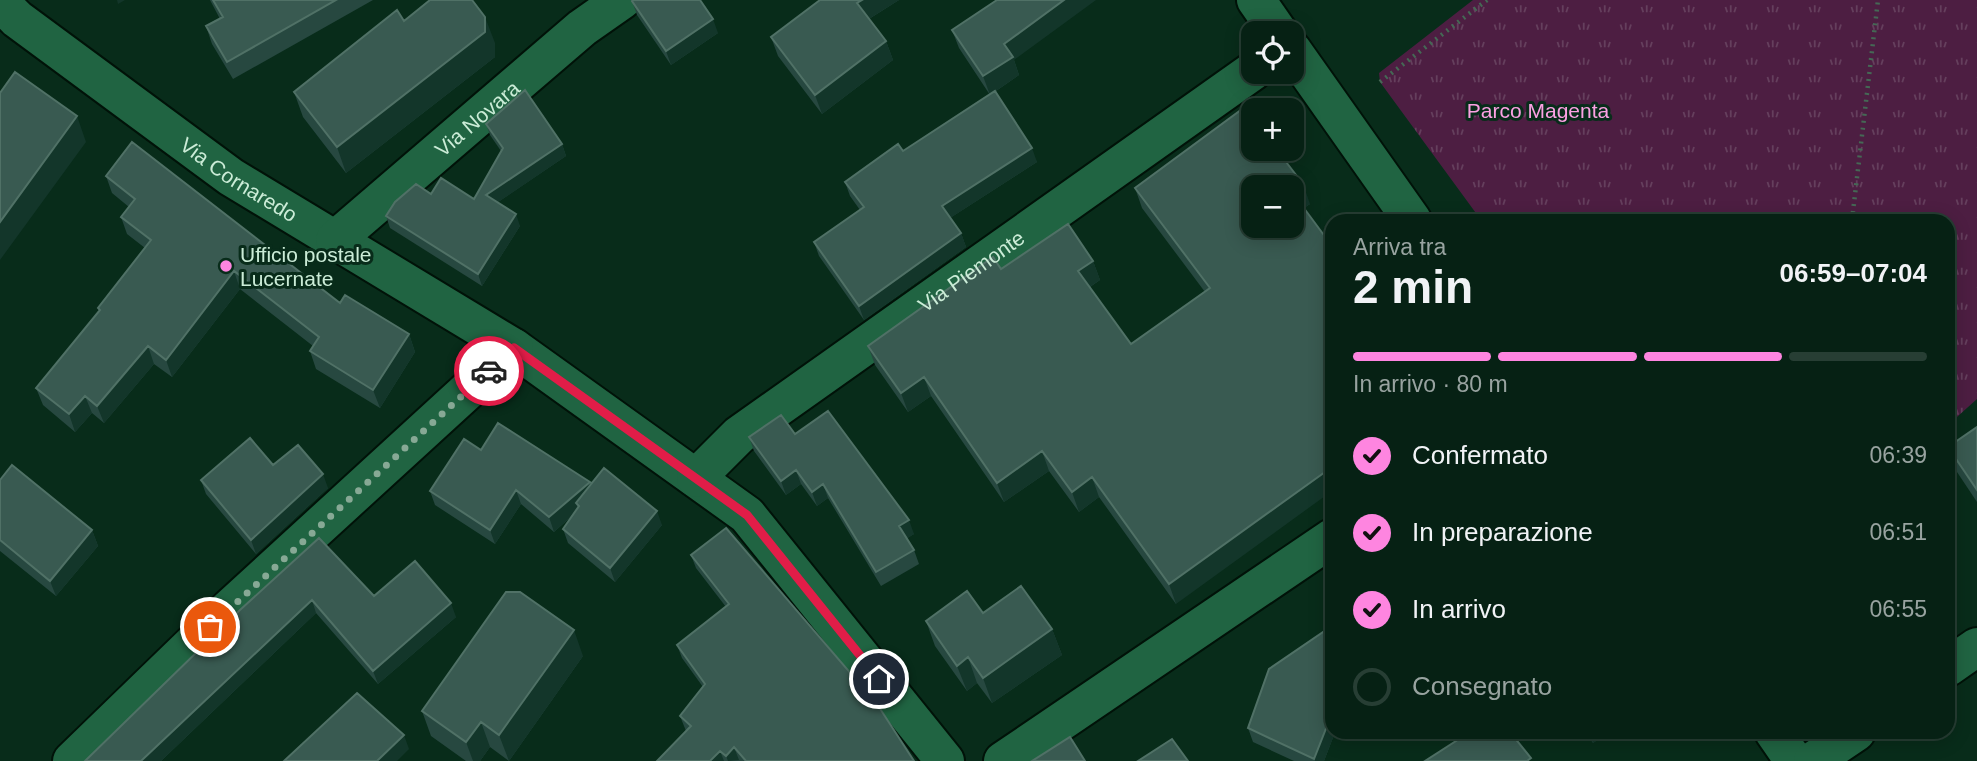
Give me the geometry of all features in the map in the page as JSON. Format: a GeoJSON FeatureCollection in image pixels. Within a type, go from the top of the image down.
{"type":"FeatureCollection","features":[{"type":"Feature","properties":{"kind":"street","name":"Via Novara"},"geometry":{"type":"LineString","coordinates":[[335,240],[582,28],[622,0]]}},
{"type":"Feature","properties":{"kind":"street"},"geometry":{"type":"LineString","coordinates":[[1256,0],[1271,21]]}},
{"type":"Feature","properties":{"kind":"street","name":"Via Cornaredo"},"geometry":{"type":"LineString","coordinates":[[0,2],[18,19],[230,177],[514,348],[747,515],[945,761]]}},
{"type":"Feature","properties":{"kind":"street"},"geometry":{"type":"LineString","coordinates":[[1304,67],[1408,214]]}},
{"type":"Feature","properties":{"kind":"street","name":"Via Piemonte"},"geometry":{"type":"LineString","coordinates":[[696,478],[739,435],[1241,79]]}},
{"type":"Feature","properties":{"kind":"street"},"geometry":{"type":"LineString","coordinates":[[72,761],[230,608],[514,348]]}},
{"type":"Feature","properties":{"kind":"street"},"geometry":{"type":"LineString","coordinates":[[1003,761],[1325,543]]}},
{"type":"Feature","properties":{"kind":"street"},"geometry":{"type":"LineString","coordinates":[[1955,662],[1977,647]]}},
{"type":"Feature","properties":{"kind":"street"},"geometry":{"type":"LineString","coordinates":[[1779,739],[1794,761]]}},
{"type":"Feature","properties":{"kind":"street"},"geometry":{"type":"LineString","coordinates":[[1814,761],[1846,739]]}},
{"type":"Feature","properties":{"kind":"path"},"geometry":{"type":"LineString","coordinates":[[1380,82],[1487,0]]}},
{"type":"Feature","properties":{"kind":"path"},"geometry":{"type":"LineString","coordinates":[[1853,214],[1878,0]]}},
{"type":"Feature","properties":{"kind":"green space","name":"Parco Magenta"},"geometry":{"type":"Polygon","coordinates":[[[1473,0],[1977,0],[1977,399],[1955,419],[1955,214],[1477,214],[1380,82],[1379,73],[1473,0]]]}},
{"type":"Feature","properties":{"kind":"building"},"geometry":{"type":"Polygon","coordinates":[[[213,0],[336,0],[227,62],[206,26],[223,17],[213,0]]]}},
{"type":"Feature","properties":{"kind":"building"},"geometry":{"type":"Polygon","coordinates":[[[430,0],[472,0],[485,17],[485,32],[337,147],[294,92],[397,10],[404,21],[430,0]]]}},
{"type":"Feature","properties":{"kind":"building"},"geometry":{"type":"Polygon","coordinates":[[[633,0],[700,0],[713,19],[666,51],[633,0]]]}},
{"type":"Feature","properties":{"kind":"building"},"geometry":{"type":"Polygon","coordinates":[[[820,0],[862,0],[857,3],[886,41],[815,95],[771,37],[820,0]]]}},
{"type":"Feature","properties":{"kind":"building"},"geometry":{"type":"Polygon","coordinates":[[[997,0],[1064,0],[1004,44],[1013,57],[983,76],[952,30],[997,0]]]}},
{"type":"Feature","properties":{"kind":"building"},"geometry":{"type":"Polygon","coordinates":[[[15,72],[77,116],[0,222],[0,93],[15,72]]]}},
{"type":"Feature","properties":{"kind":"building"},"geometry":{"type":"Polygon","coordinates":[[[525,90],[562,144],[486,195],[516,214],[478,274],[386,216],[395,202],[416,184],[431,194],[441,178],[474,199],[503,148],[486,124],[525,90]]]}},
{"type":"Feature","properties":{"kind":"building"},"geometry":{"type":"Polygon","coordinates":[[[995,91],[1032,148],[942,206],[961,233],[859,306],[814,242],[864,207],[845,182],[898,144],[903,151],[995,91]]]}},
{"type":"Feature","properties":{"kind":"building"},"geometry":{"type":"Polygon","coordinates":[[[1241,110],[1241,161],[1285,161],[1296,175],[1241,175],[1241,238],[1304,238],[1304,208],[1325,237],[1325,472],[1169,584],[1092,477],[1072,492],[1042,451],[997,483],[924,377],[901,393],[868,346],[993,257],[1001,269],[1068,224],[1093,261],[1078,271],[1131,344],[1210,288],[1135,188],[1241,110]]]}},
{"type":"Feature","properties":{"kind":"building"},"geometry":{"type":"Polygon","coordinates":[[[132,142],[340,303],[345,295],[409,334],[373,390],[310,351],[319,337],[234,271],[166,360],[148,346],[97,406],[85,396],[69,414],[36,388],[100,310],[98,308],[151,240],[121,217],[135,199],[106,176],[132,142]]]}},
{"type":"Feature","properties":{"kind":"building"},"geometry":{"type":"Polygon","coordinates":[[[828,411],[909,520],[899,526],[914,550],[876,572],[823,484],[812,492],[796,470],[781,481],[749,437],[781,415],[795,434],[828,411]]]}},
{"type":"Feature","properties":{"kind":"building"},"geometry":{"type":"Polygon","coordinates":[[[498,423],[590,482],[549,517],[516,490],[490,530],[430,491],[464,439],[481,450],[498,423]]]}},
{"type":"Feature","properties":{"kind":"building"},"geometry":{"type":"Polygon","coordinates":[[[1977,427],[1977,490],[1955,457],[1955,442],[1977,427]]]}},
{"type":"Feature","properties":{"kind":"building"},"geometry":{"type":"Polygon","coordinates":[[[250,438],[273,465],[298,445],[323,474],[251,540],[201,480],[250,438]]]}},
{"type":"Feature","properties":{"kind":"building"},"geometry":{"type":"Polygon","coordinates":[[[12,465],[92,530],[50,581],[0,540],[0,480],[12,465]]]}},
{"type":"Feature","properties":{"kind":"building"},"geometry":{"type":"Polygon","coordinates":[[[604,468],[657,511],[610,568],[563,529],[579,506],[576,503],[604,468]]]}},
{"type":"Feature","properties":{"kind":"building"},"geometry":{"type":"Polygon","coordinates":[[[726,528],[877,704],[914,761],[746,761],[734,747],[726,756],[720,751],[710,761],[657,761],[691,726],[680,716],[705,684],[677,645],[729,604],[691,555],[726,528]]]}},
{"type":"Feature","properties":{"kind":"building"},"geometry":{"type":"Polygon","coordinates":[[[319,538],[374,596],[415,561],[451,603],[373,671],[312,600],[141,761],[85,761],[240,610],[319,538]]]}},
{"type":"Feature","properties":{"kind":"building"},"geometry":{"type":"Polygon","coordinates":[[[1021,586],[1052,629],[983,678],[968,657],[957,666],[926,621],[967,591],[983,613],[1021,586]]]}},
{"type":"Feature","properties":{"kind":"building"},"geometry":{"type":"Polygon","coordinates":[[[506,592],[520,592],[574,630],[499,735],[481,722],[466,742],[422,711],[506,592]]]}},
{"type":"Feature","properties":{"kind":"building"},"geometry":{"type":"Polygon","coordinates":[[[1325,631],[1325,731],[1314,759],[1248,728],[1269,669],[1325,631]]]}},
{"type":"Feature","properties":{"kind":"building"},"geometry":{"type":"Polygon","coordinates":[[[357,693],[404,735],[377,761],[284,761],[357,693]]]}},
{"type":"Feature","properties":{"kind":"building"},"geometry":{"type":"Polygon","coordinates":[[[1070,737],[1085,761],[1032,761],[1070,737]]]}},
{"type":"Feature","properties":{"kind":"building"},"geometry":{"type":"Polygon","coordinates":[[[1172,739],[1188,761],[1138,761],[1172,739]]]}},
{"type":"Feature","properties":{"kind":"building"},"geometry":{"type":"Polygon","coordinates":[[[1459,739],[1516,739],[1531,758],[1527,761],[1425,761],[1459,739]]]}},
{"type":"Feature","properties":{"kind":"way so far"},"geometry":{"type":"LineString","coordinates":[[210,627],[489,371]]}},
{"type":"Feature","properties":{"kind":"place","name":"Ufficio postale Lucernate"},"geometry":{"type":"Point","coordinates":[226,266]}},
{"type":"Feature","properties":{"kind":"route"},"geometry":{"type":"LineString","coordinates":[[489,371],[514,348],[747,515],[879,679]]}}]}
